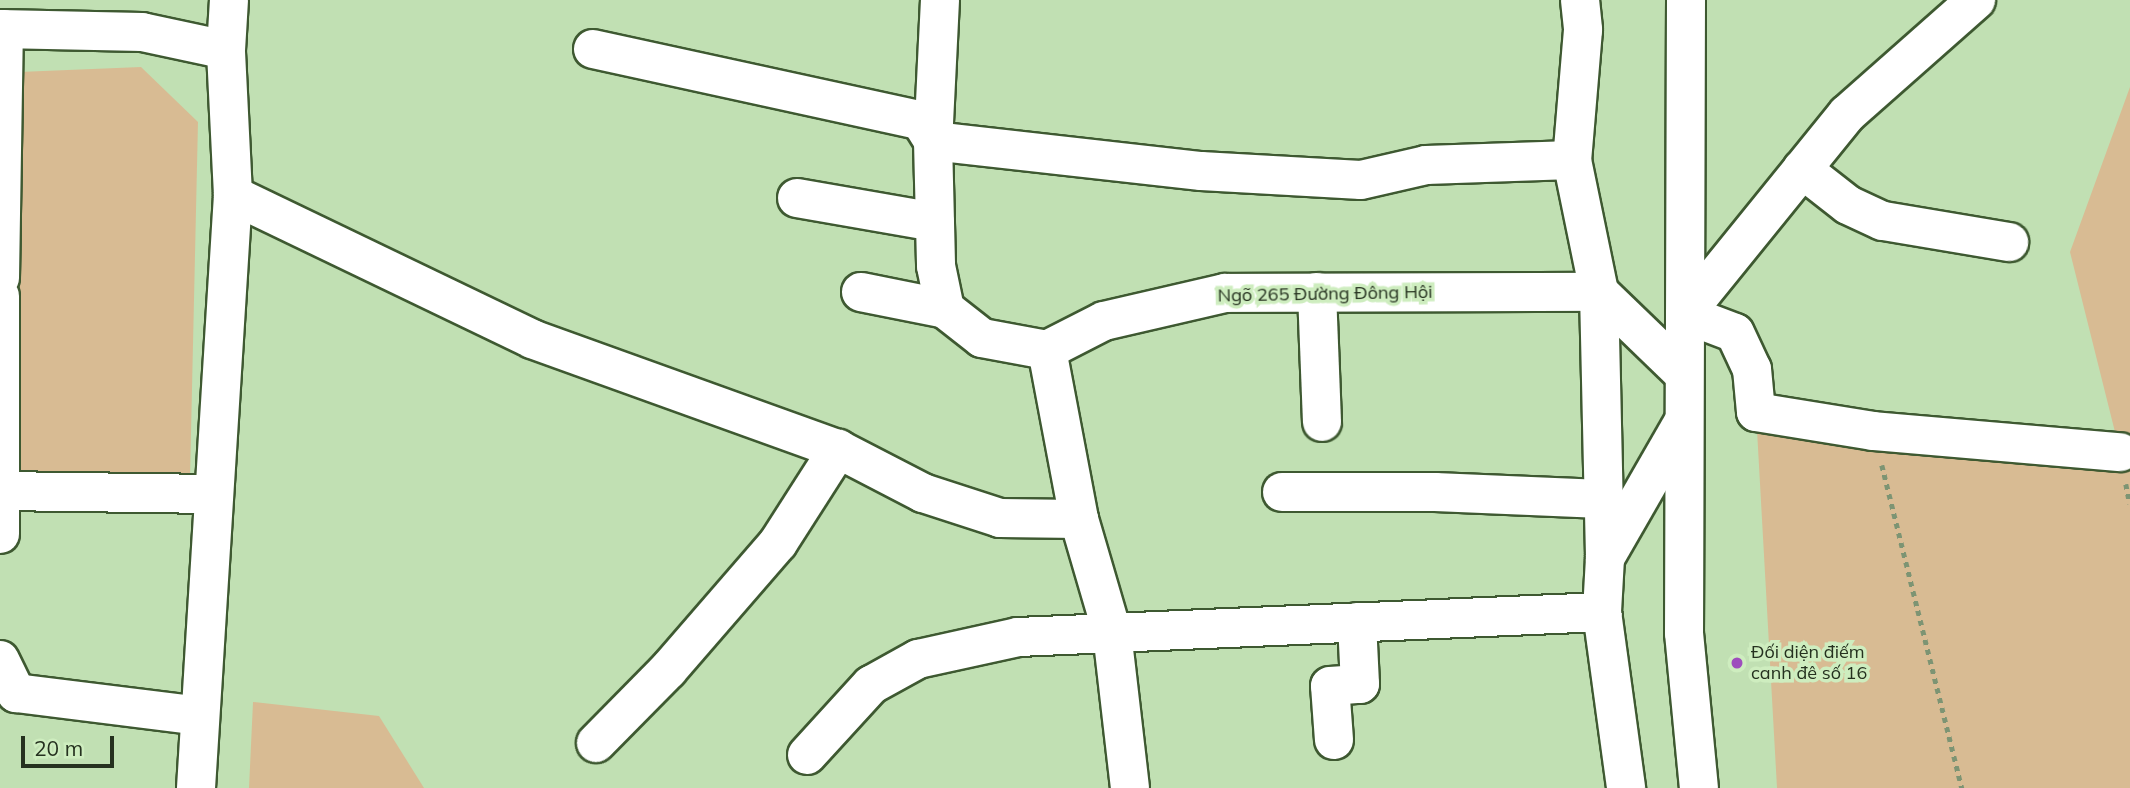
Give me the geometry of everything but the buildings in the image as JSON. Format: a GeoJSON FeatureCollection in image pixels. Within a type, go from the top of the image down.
{"type":"FeatureCollection","features":[{"type":"Feature","properties":{"kind":"street"},"geometry":{"type":"LineString","coordinates":[[196,788],[233,195],[226,50],[229,0]]}},
{"type":"Feature","properties":{"kind":"street"},"geometry":{"type":"LineString","coordinates":[[940,0],[933,141],[936,266],[945,309]]}},
{"type":"Feature","properties":{"kind":"street"},"geometry":{"type":"LineString","coordinates":[[1580,0],[1583,30],[1572,160],[1599,292],[1605,558],[1602,612],[1626,788]]}},
{"type":"Feature","properties":{"kind":"street"},"geometry":{"type":"LineString","coordinates":[[1686,0],[1682,424],[1684,633],[1699,788]]}},
{"type":"Feature","properties":{"kind":"street"},"geometry":{"type":"LineString","coordinates":[[1685,314],[1847,114],[1976,0]]}},
{"type":"Feature","properties":{"kind":"street"},"geometry":{"type":"LineString","coordinates":[[0,278],[2,29],[142,32],[226,50]]}},
{"type":"Feature","properties":{"kind":"street"},"geometry":{"type":"LineString","coordinates":[[593,49],[920,120],[933,141]]}},
{"type":"Feature","properties":{"kind":"street"},"geometry":{"type":"LineString","coordinates":[[933,141],[1201,171],[1361,180],[1426,165],[1572,160]]}},
{"type":"Feature","properties":{"kind":"street"},"geometry":{"type":"LineString","coordinates":[[1802,169],[1848,205],[1883,220],[2008,242]]}},
{"type":"Feature","properties":{"kind":"street"},"geometry":{"type":"LineString","coordinates":[[233,195],[532,339],[838,449],[923,493],[1000,518],[1079,519]]}},
{"type":"Feature","properties":{"kind":"street"},"geometry":{"type":"LineString","coordinates":[[797,198],[935,222]]}},
{"type":"Feature","properties":{"kind":"street"},"geometry":{"type":"LineString","coordinates":[[861,292],[945,309],[982,338],[1047,349],[1079,519],[1112,632],[1130,788]]}},
{"type":"Feature","properties":{"kind":"street"},"geometry":{"type":"LineString","coordinates":[[1317,292],[1322,422]]}},
{"type":"Feature","properties":{"kind":"street"},"geometry":{"type":"LineString","coordinates":[[1599,292],[1683,373]]}},
{"type":"Feature","properties":{"kind":"street","name":"Ngõ 265 Đường Đông Hội"},"geometry":{"type":"LineString","coordinates":[[1047,349],[1104,321],[1224,293],[1599,292]]}},
{"type":"Feature","properties":{"kind":"street"},"geometry":{"type":"LineString","coordinates":[[0,296],[0,534]]}},
{"type":"Feature","properties":{"kind":"street"},"geometry":{"type":"LineString","coordinates":[[1685,314],[1735,333],[1752,369],[1756,412],[1873,431],[2120,452]]}},
{"type":"Feature","properties":{"kind":"street"},"geometry":{"type":"LineString","coordinates":[[1605,558],[1682,424]]}},
{"type":"Feature","properties":{"kind":"street"},"geometry":{"type":"LineString","coordinates":[[596,743],[668,670],[778,543],[838,449]]}},
{"type":"Feature","properties":{"kind":"street"},"geometry":{"type":"LineString","coordinates":[[1,491],[214,494]]}},
{"type":"Feature","properties":{"kind":"street"},"geometry":{"type":"LineString","coordinates":[[1282,492],[1435,492],[1602,499]]}},
{"type":"Feature","properties":{"kind":"street"},"geometry":{"type":"LineString","coordinates":[[807,755],[871,685],[918,659],[1018,637],[1602,612]]}},
{"type":"Feature","properties":{"kind":"street"},"geometry":{"type":"LineString","coordinates":[[1334,740],[1331,687],[1360,684],[1357,622]]}},
{"type":"Feature","properties":{"kind":"street"},"geometry":{"type":"LineString","coordinates":[[5,689],[200,716]]}},
{"type":"Feature","properties":{"kind":"path"},"geometry":{"type":"LineString","coordinates":[[1873,431],[1962,788]]}},
{"type":"Feature","properties":{"kind":"shaded area"},"geometry":{"type":"Polygon","coordinates":[[[141,67],[198,122],[190,478],[20,473],[19,72],[141,67]]]}},
{"type":"Feature","properties":{"kind":"shaded area"},"geometry":{"type":"Polygon","coordinates":[[[2130,87],[2130,788],[1777,788],[1756,412],[2120,452],[2070,252],[2130,87]]]}},
{"type":"Feature","properties":{"kind":"shaded area"},"geometry":{"type":"Polygon","coordinates":[[[253,702],[379,716],[424,788],[249,788],[253,702]]]}},
{"type":"Feature","properties":{"kind":"place","name":"Đối diện điếm canh đê số 16"},"geometry":{"type":"Point","coordinates":[1737,663]}}]}
